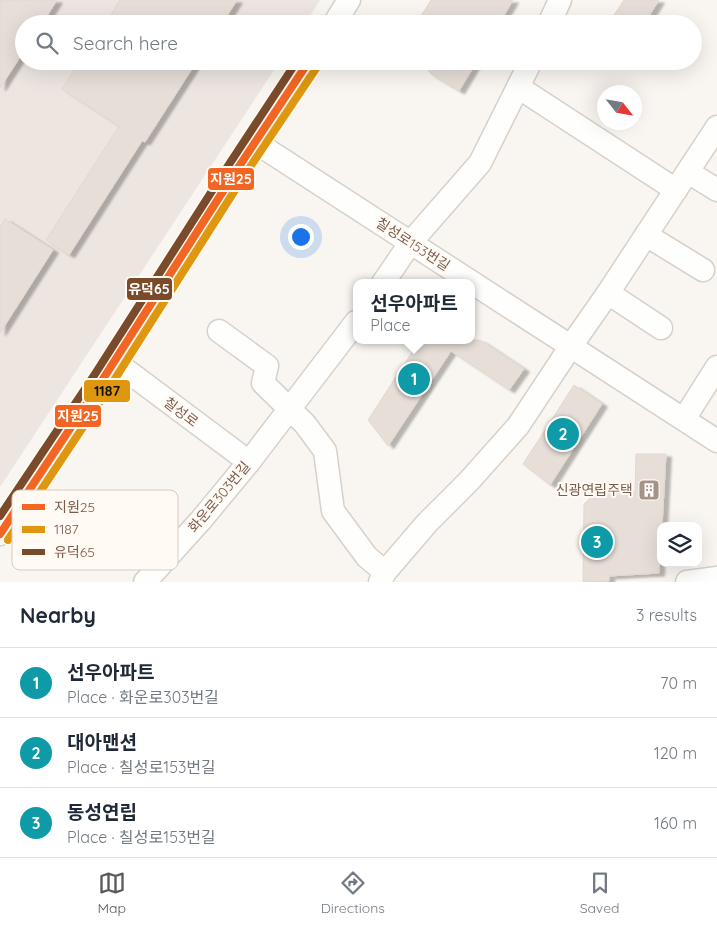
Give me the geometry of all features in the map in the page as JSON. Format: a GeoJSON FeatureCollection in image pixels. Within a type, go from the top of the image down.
{"type":"FeatureCollection","features":[{"type":"Feature","properties":{"kind":"street"},"geometry":{"type":"LineString","coordinates":[[340,15],[349,0]]}},
{"type":"Feature","properties":{"kind":"street"},"geometry":{"type":"LineString","coordinates":[[552,15],[560,0]]}},
{"type":"Feature","properties":{"kind":"street"},"geometry":{"type":"LineString","coordinates":[[29,490],[303,70]]}},
{"type":"Feature","properties":{"kind":"street"},"geometry":{"type":"LineString","coordinates":[[386,279],[411,242],[480,163],[526,70]]}},
{"type":"Feature","properties":{"kind":"street"},"geometry":{"type":"LineString","coordinates":[[518,87],[682,181],[717,190]]}},
{"type":"Feature","properties":{"kind":"street"},"geometry":{"type":"LineString","coordinates":[[219,331],[267,366],[263,383],[306,424],[325,451],[333,511],[383,577],[427,523],[469,481],[518,426],[717,127]]}},
{"type":"Feature","properties":{"kind":"street","name":"칠성로153번길"},"geometry":{"type":"LineString","coordinates":[[255,142],[468,279]]}},
{"type":"Feature","properties":{"kind":"street"},"geometry":{"type":"LineString","coordinates":[[646,235],[703,270]]}},
{"type":"Feature","properties":{"kind":"street","name":"칠성로153번길"},"geometry":{"type":"LineString","coordinates":[[475,284],[717,441]]}},
{"type":"Feature","properties":{"kind":"street"},"geometry":{"type":"LineString","coordinates":[[608,293],[661,328]]}},
{"type":"Feature","properties":{"kind":"street","name":"화운로303번길"},"geometry":{"type":"LineString","coordinates":[[178,546],[249,462],[353,326]]}},
{"type":"Feature","properties":{"kind":"street","name":"칠성로"},"geometry":{"type":"LineString","coordinates":[[114,361],[249,462]]}},
{"type":"Feature","properties":{"kind":"street"},"geometry":{"type":"LineString","coordinates":[[684,419],[717,367]]}},
{"type":"Feature","properties":{"kind":"street"},"geometry":{"type":"LineString","coordinates":[[0,534],[12,516]]}},
{"type":"Feature","properties":{"kind":"street","name":"화운로303번길"},"geometry":{"type":"LineString","coordinates":[[145,582],[156,570]]}},
{"type":"Feature","properties":{"kind":"street"},"geometry":{"type":"LineString","coordinates":[[687,582],[717,578]]}},
{"type":"Feature","properties":{"kind":"shaded area"},"geometry":{"type":"Polygon","coordinates":[[[0,0],[320,0],[311,15],[15,15],[15,70],[274,70],[0,487],[0,0]]]}},
{"type":"Feature","properties":{"kind":"building"},"geometry":{"type":"Polygon","coordinates":[[[0,0],[57,0],[48,15],[15,15],[15,65],[0,88],[0,0]]]}},
{"type":"Feature","properties":{"kind":"building"},"geometry":{"type":"Polygon","coordinates":[[[120,0],[237,0],[228,15],[111,15],[120,0]]]}},
{"type":"Feature","properties":{"kind":"building"},"geometry":{"type":"Polygon","coordinates":[[[431,0],[513,0],[504,15],[422,15],[431,0]]]}},
{"type":"Feature","properties":{"kind":"building"},"geometry":{"type":"Polygon","coordinates":[[[624,0],[659,0],[650,15],[614,15],[624,0]]]}},
{"type":"Feature","properties":{"kind":"building"},"geometry":{"type":"Polygon","coordinates":[[[74,70],[191,70],[145,142],[142,141],[69,255],[46,240],[119,126],[62,89],[74,70]]]}},
{"type":"Feature","properties":{"kind":"building"},"geometry":{"type":"Polygon","coordinates":[[[428,70],[472,70],[459,91],[431,74],[428,70]]]}},
{"type":"Feature","properties":{"kind":"building"},"geometry":{"type":"Polygon","coordinates":[[[5,219],[53,250],[0,333],[0,227],[5,219]]]}},
{"type":"Feature","properties":{"kind":"building"},"geometry":{"type":"Polygon","coordinates":[[[475,340],[480,340],[524,369],[509,390],[451,351],[388,446],[368,420],[417,344],[475,344],[475,340]]]}},
{"type":"Feature","properties":{"kind":"building"},"geometry":{"type":"Polygon","coordinates":[[[574,385],[602,404],[550,485],[523,464],[574,385]]]}},
{"type":"Feature","properties":{"kind":"building"},"geometry":{"type":"Polygon","coordinates":[[[636,454],[666,454],[662,522],[657,522],[657,567],[659,567],[659,573],[609,576],[609,581],[583,582],[584,504],[599,490],[635,492],[636,454]]]}},
{"type":"Feature","properties":{"kind":"transit line","name":"유덕65"},"geometry":{"type":"LineString","coordinates":[[17,490],[95,374],[291,70]]}},
{"type":"Feature","properties":{"kind":"transit line","name":"지원25"},"geometry":{"type":"LineString","coordinates":[[29,490],[303,70]]}},
{"type":"Feature","properties":{"kind":"transit line","name":"1187"},"geometry":{"type":"LineString","coordinates":[[41,490],[111,385],[244,176],[315,70]]}},
{"type":"Feature","properties":{"kind":"transit line","name":"유덕65"},"geometry":{"type":"LineString","coordinates":[[0,516],[12,498]]}},
{"type":"Feature","properties":{"kind":"transit line","name":"지원25"},"geometry":{"type":"LineString","coordinates":[[0,534],[12,516]]}},
{"type":"Feature","properties":{"kind":"transit line","name":"1187"},"geometry":{"type":"LineString","coordinates":[[8,540],[12,534]]}},
{"type":"Feature","properties":{"kind":"place","name":"선우아파트"},"geometry":{"type":"Point","coordinates":[414,379]}},
{"type":"Feature","properties":{"kind":"place","name":"대아맨션"},"geometry":{"type":"Point","coordinates":[563,434]}},
{"type":"Feature","properties":{"kind":"place","name":"신광연립주택"},"geometry":{"type":"Point","coordinates":[649,490]}},
{"type":"Feature","properties":{"kind":"place","name":"동성연립"},"geometry":{"type":"Point","coordinates":[597,542]}}]}
